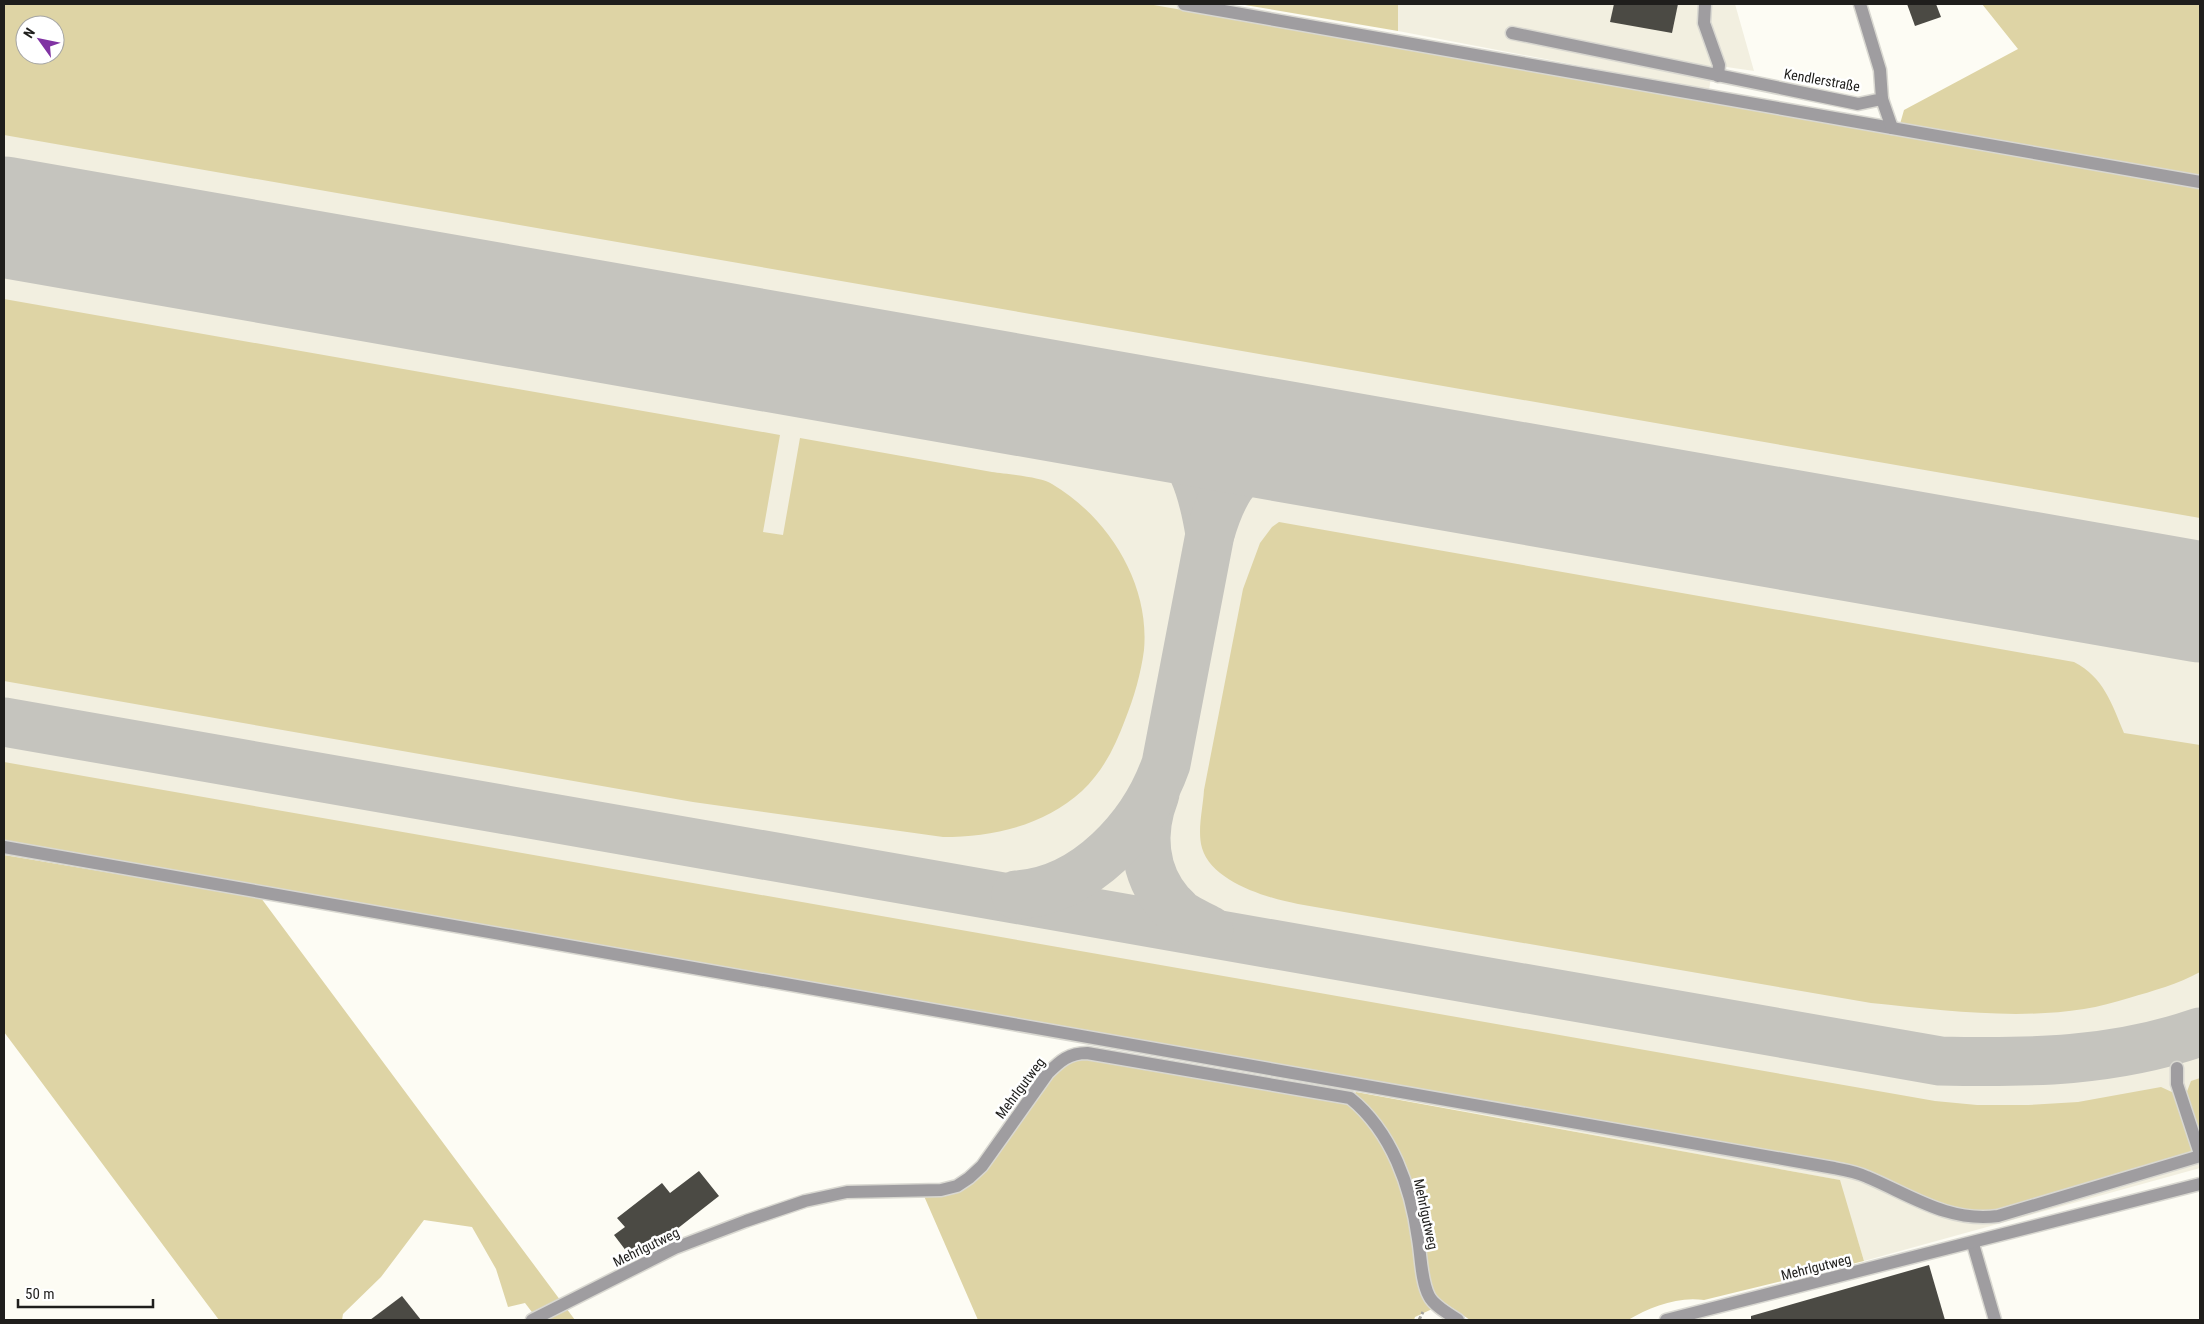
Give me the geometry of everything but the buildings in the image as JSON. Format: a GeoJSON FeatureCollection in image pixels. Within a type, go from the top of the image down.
{"type":"FeatureCollection","features":[{"type":"Feature","properties":{"kind":"street"},"geometry":{"type":"LineString","coordinates":[[1184,4],[2200,182]]}},
{"type":"Feature","properties":{"kind":"street"},"geometry":{"type":"LineString","coordinates":[[1705,4],[1704,23],[1719,64],[1718,76]]}},
{"type":"Feature","properties":{"kind":"street","name":"Kendlerstraße"},"geometry":{"type":"LineString","coordinates":[[1512,33],[1858,104],[1882,99],[1880,70],[1860,4]]}},
{"type":"Feature","properties":{"kind":"street"},"geometry":{"type":"LineString","coordinates":[[1882,99],[1892,128]]}},
{"type":"Feature","properties":{"kind":"street"},"geometry":{"type":"LineString","coordinates":[[4,847],[1834,1168],[1865,1176],[1937,1210],[1960,1216],[1982,1218],[1998,1216],[2200,1155],[2177,1084],[2177,1068]]}},
{"type":"Feature","properties":{"kind":"street","name":"Mehrlgutweg"},"geometry":{"type":"LineString","coordinates":[[532,1320],[675,1248],[805,1201],[847,1192],[927,1191],[956,1186],[970,1178],[982,1166],[1048,1073],[1059,1062],[1078,1052],[1087,1052],[1350,1098],[1373,1120],[1390,1149],[1404,1179],[1416,1224],[1422,1270],[1429,1296],[1458,1320]]}},
{"type":"Feature","properties":{"kind":"street"},"geometry":{"type":"LineString","coordinates":[[1350,1083],[1350,1098]]}},
{"type":"Feature","properties":{"kind":"street","name":"Mehrlgutweg"},"geometry":{"type":"LineString","coordinates":[[1666,1320],[1973,1244],[2200,1184]]}},
{"type":"Feature","properties":{"kind":"street"},"geometry":{"type":"LineString","coordinates":[[1973,1244],[1996,1320]]}},
{"type":"Feature","properties":{"kind":"shaded area"},"geometry":{"type":"Polygon","coordinates":[[[4,4],[1218,4],[1649,79],[1398,31],[1398,4],[1735,4],[1754,71],[1713,65],[1709,90],[2200,176],[2200,1168],[1864,1261],[1839,1180],[1348,1090],[261,898],[4,855],[4,4]]]}},
{"type":"Feature","properties":{"kind":"shaded area"},"geometry":{"type":"Polygon","coordinates":[[[4,4],[1148,4],[2200,189],[2200,518],[4,135],[4,4]]]}},
{"type":"Feature","properties":{"kind":"shaded area"},"geometry":{"type":"Polygon","coordinates":[[[1239,4],[1398,4],[1398,31],[1239,4]]]}},
{"type":"Feature","properties":{"kind":"shaded area"},"geometry":{"type":"Polygon","coordinates":[[[1982,4],[2200,4],[2200,176],[1900,124],[1904,110],[2018,49],[1982,4]]]}},
{"type":"Feature","properties":{"kind":"shaded area"},"geometry":{"type":"Polygon","coordinates":[[[4,299],[780,435],[763,532],[783,535],[800,438],[1047,482],[1072,498],[1091,514],[1121,554],[1132,577],[1140,600],[1144,625],[1144,650],[1139,676],[1128,712],[1117,740],[1102,767],[1082,791],[1067,803],[1051,813],[1017,827],[980,835],[943,837],[693,802],[4,681],[4,299]]]}},
{"type":"Feature","properties":{"kind":"shaded area"},"geometry":{"type":"Polygon","coordinates":[[[1279,522],[2074,662],[2093,675],[2100,683],[2124,733],[2200,745],[2200,972],[2156,990],[2084,1009],[2031,1014],[1951,1011],[1871,1003],[1298,904],[1271,898],[1242,886],[1217,870],[1208,860],[1202,848],[1200,834],[1201,819],[1204,790],[1243,589],[1260,543],[1272,527],[1279,522]]]}},
{"type":"Feature","properties":{"kind":"shaded area"},"geometry":{"type":"Polygon","coordinates":[[[4,762],[1935,1101],[1977,1105],[2028,1105],[2078,1102],[2161,1087],[2174,1093],[2192,1150],[2179,1159],[1994,1211],[1974,1211],[1955,1208],[1918,1195],[1845,1163],[4,842],[4,762]]]}},
{"type":"Feature","properties":{"kind":"shaded area"},"geometry":{"type":"Polygon","coordinates":[[[4,855],[261,898],[575,1320],[538,1320],[525,1303],[508,1307],[496,1269],[472,1227],[424,1220],[381,1277],[343,1314],[342,1320],[219,1320],[4,1032],[4,855]]]}},
{"type":"Feature","properties":{"kind":"shaded area"},"geometry":{"type":"Polygon","coordinates":[[[1079,1057],[1346,1102],[1356,1092],[1840,1180],[1864,1261],[1704,1300],[1674,1301],[1655,1307],[1628,1320],[1470,1320],[1445,1303],[1415,1317],[1414,1320],[978,1320],[924,1196],[962,1190],[1060,1064],[1079,1057]]]}},
{"type":"Feature","properties":{"kind":"shaded area"},"geometry":{"type":"Polygon","coordinates":[[[2200,1078],[2200,1136],[2186,1094],[2191,1081],[2200,1078]]]}},
{"type":"Feature","properties":{"kind":"taxiway"},"geometry":{"type":"LineString","coordinates":[[1121,411],[1153,424],[1166,434],[1186,458],[1194,472],[1204,502],[1210,534]]}},
{"type":"Feature","properties":{"kind":"taxiway"},"geometry":{"type":"LineString","coordinates":[[1016,895],[1042,891],[1066,882],[1088,868],[1109,852],[1143,810],[1156,788],[1166,764],[1210,534],[1216,514],[1231,485],[1250,466],[1263,458],[1298,443]]}},
{"type":"Feature","properties":{"kind":"taxiway"},"geometry":{"type":"LineString","coordinates":[[4,722],[1940,1061],[2039,1061],[2103,1055],[2168,1042],[2200,1032]]}},
{"type":"Feature","properties":{"kind":"taxiway"},"geometry":{"type":"LineString","coordinates":[[1155,794],[1150,808],[1146,837],[1149,866],[1154,879],[1161,892],[1180,914],[1209,930]]}},
{"type":"Feature","properties":{"kind":"runway"},"geometry":{"type":"LineString","coordinates":[[4,217],[2200,602]]}}]}
